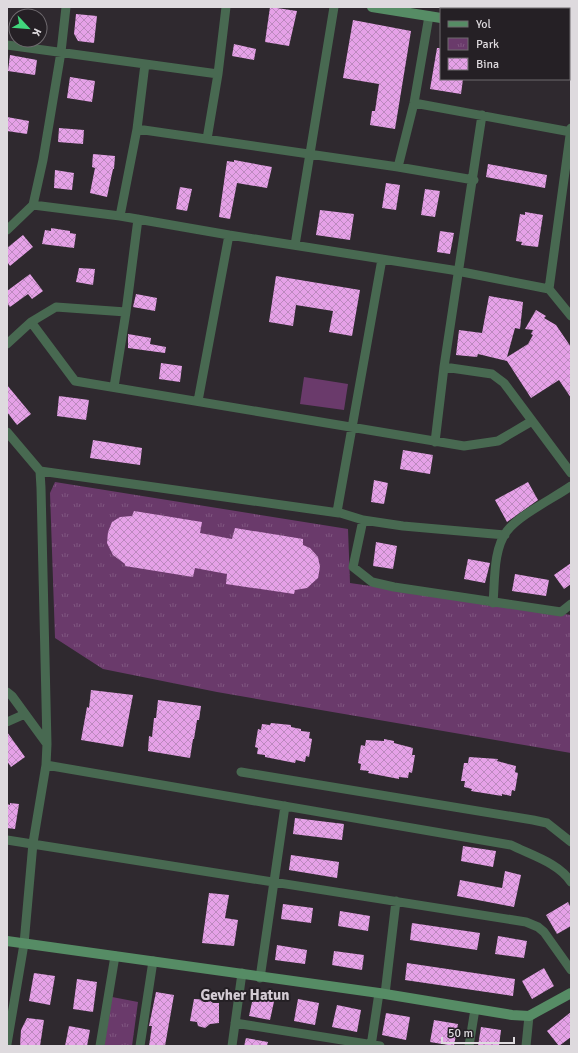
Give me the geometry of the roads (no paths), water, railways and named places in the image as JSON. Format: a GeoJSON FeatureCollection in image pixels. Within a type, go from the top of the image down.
{"type":"FeatureCollection","features":[{"type":"Feature","properties":{"kind":"street"},"geometry":{"type":"LineString","coordinates":[[7,230],[33,205],[43,160],[61,52],[66,7]]}},
{"type":"Feature","properties":{"kind":"street"},"geometry":{"type":"LineString","coordinates":[[207,139],[218,74],[226,7]]}},
{"type":"Feature","properties":{"kind":"street"},"geometry":{"type":"LineString","coordinates":[[295,245],[311,155],[334,7]]}},
{"type":"Feature","properties":{"kind":"street"},"geometry":{"type":"LineString","coordinates":[[372,7],[440,18]]}},
{"type":"Feature","properties":{"kind":"street"},"geometry":{"type":"LineString","coordinates":[[398,167],[414,103],[429,16]]}},
{"type":"Feature","properties":{"kind":"street"},"geometry":{"type":"LineString","coordinates":[[7,45],[218,74]]}},
{"type":"Feature","properties":{"kind":"street"},"geometry":{"type":"LineString","coordinates":[[120,216],[137,129],[145,64]]}},
{"type":"Feature","properties":{"kind":"street"},"geometry":{"type":"LineString","coordinates":[[414,103],[571,131],[549,289]]}},
{"type":"Feature","properties":{"kind":"street"},"geometry":{"type":"LineString","coordinates":[[435,442],[444,367],[458,270],[474,180],[482,116]]}},
{"type":"Feature","properties":{"kind":"street"},"geometry":{"type":"LineString","coordinates":[[137,129],[398,167],[474,180]]}},
{"type":"Feature","properties":{"kind":"street"},"geometry":{"type":"LineString","coordinates":[[33,205],[120,216],[382,260],[458,270],[549,289],[571,316]]}},
{"type":"Feature","properties":{"kind":"street"},"geometry":{"type":"LineString","coordinates":[[114,387],[126,312],[138,219]]}},
{"type":"Feature","properties":{"kind":"street"},"geometry":{"type":"LineString","coordinates":[[198,401],[229,235]]}},
{"type":"Feature","properties":{"kind":"street"},"geometry":{"type":"LineString","coordinates":[[339,513],[351,426],[382,260]]}},
{"type":"Feature","properties":{"kind":"street"},"geometry":{"type":"LineString","coordinates":[[7,344],[31,322],[56,307],[126,312]]}},
{"type":"Feature","properties":{"kind":"street"},"geometry":{"type":"LineString","coordinates":[[31,322],[75,381],[464,446],[498,441],[532,421]]}},
{"type":"Feature","properties":{"kind":"street"},"geometry":{"type":"LineString","coordinates":[[444,367],[492,374],[504,383],[571,473]]}},
{"type":"Feature","properties":{"kind":"street"},"geometry":{"type":"LineString","coordinates":[[7,432],[40,471],[42,488],[47,744],[46,765],[32,843],[24,944],[7,1044]]}},
{"type":"Feature","properties":{"kind":"street"},"geometry":{"type":"LineString","coordinates":[[40,471],[339,513],[364,520],[403,526],[505,535]]}},
{"type":"Feature","properties":{"kind":"street"},"geometry":{"type":"LineString","coordinates":[[493,603],[497,557],[505,535],[515,523],[571,486]]}},
{"type":"Feature","properties":{"kind":"street"},"geometry":{"type":"LineString","coordinates":[[364,520],[353,567],[372,582],[493,603],[571,614]]}},
{"type":"Feature","properties":{"kind":"street"},"geometry":{"type":"LineString","coordinates":[[561,612],[571,604]]}},
{"type":"Feature","properties":{"kind":"street"},"geometry":{"type":"LineString","coordinates":[[7,692],[12,696],[47,744]]}},
{"type":"Feature","properties":{"kind":"street"},"geometry":{"type":"LineString","coordinates":[[7,722],[24,714]]}},
{"type":"Feature","properties":{"kind":"street"},"geometry":{"type":"LineString","coordinates":[[46,765],[511,845],[558,868],[571,882]]}},
{"type":"Feature","properties":{"kind":"street"},"geometry":{"type":"LineString","coordinates":[[241,772],[533,820],[547,823],[571,842]]}},
{"type":"Feature","properties":{"kind":"street"},"geometry":{"type":"LineString","coordinates":[[260,978],[272,883],[285,806]]}},
{"type":"Feature","properties":{"kind":"street"},"geometry":{"type":"LineString","coordinates":[[7,840],[526,922],[538,927],[544,932],[571,970]]}},
{"type":"Feature","properties":{"kind":"street"},"geometry":{"type":"LineString","coordinates":[[235,1023],[323,1042],[374,1046],[396,901]]}},
{"type":"Feature","properties":{"kind":"street"},"geometry":{"type":"LineString","coordinates":[[7,941],[242,973],[260,978],[382,994],[475,1010],[529,1016],[571,993]]}},
{"type":"Feature","properties":{"kind":"street"},"geometry":{"type":"LineString","coordinates":[[100,1046],[115,956]]}},
{"type":"Feature","properties":{"kind":"street"},"geometry":{"type":"LineString","coordinates":[[140,1046],[153,961]]}},
{"type":"Feature","properties":{"kind":"street"},"geometry":{"type":"LineString","coordinates":[[232,1046],[242,973]]}},
{"type":"Feature","properties":{"kind":"street"},"geometry":{"type":"LineString","coordinates":[[469,1046],[475,1010]]}},
{"type":"Feature","properties":{"kind":"street"},"geometry":{"type":"LineString","coordinates":[[526,1046],[529,1016]]}},
{"type":"Feature","properties":{"kind":"district","name":"Gevher Hatun"},"geometry":{"type":"Point","coordinates":[245,995]}}]}
